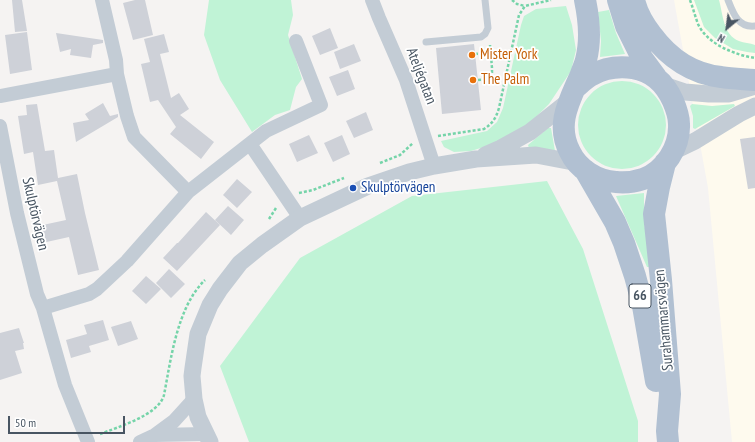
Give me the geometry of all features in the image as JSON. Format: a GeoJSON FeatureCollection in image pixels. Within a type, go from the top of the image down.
{"type":"FeatureCollection","features":[{"type":"Feature","properties":{"kind":"main road","name":"66"},"geometry":{"type":"LineString","coordinates":[[585,0],[589,44],[586,61],[564,116],[564,136],[570,152],[581,167],[603,180],[625,182],[643,179],[653,174],[669,158],[679,133],[679,123],[676,108],[671,97],[642,58],[626,26],[618,0]]}},
{"type":"Feature","properties":{"kind":"main road"},"geometry":{"type":"LineString","coordinates":[[634,0],[640,17],[648,30],[670,55],[682,64],[694,70],[720,77],[755,80]]}},
{"type":"Feature","properties":{"kind":"main road"},"geometry":{"type":"LineString","coordinates":[[572,95],[591,75],[615,67],[639,69],[660,81]]}},
{"type":"Feature","properties":{"kind":"main road","name":"Surahammarsvägen"},"geometry":{"type":"LineString","coordinates":[[668,437],[670,394],[654,214],[659,186],[669,158]]}},
{"type":"Feature","properties":{"kind":"main road","name":"Surahammarsvägen"},"geometry":{"type":"LineString","coordinates":[[581,167],[615,222],[635,276],[643,306],[668,437]]}},
{"type":"Feature","properties":{"kind":"street"},"geometry":{"type":"LineString","coordinates":[[102,0],[116,60],[117,74],[127,116],[134,137],[188,192]]}},
{"type":"Feature","properties":{"kind":"street","name":"Ateljégatan"},"geometry":{"type":"LineString","coordinates":[[372,0],[406,80],[434,166]]}},
{"type":"Feature","properties":{"kind":"street"},"geometry":{"type":"LineString","coordinates":[[43,308],[89,294],[98,289],[127,261],[188,192],[266,131],[321,105],[296,41]]}},
{"type":"Feature","properties":{"kind":"street"},"geometry":{"type":"LineString","coordinates":[[0,96],[117,74]]}},
{"type":"Feature","properties":{"kind":"street"},"geometry":{"type":"LineString","coordinates":[[660,81],[685,92],[708,94],[729,94],[755,86]]}},
{"type":"Feature","properties":{"kind":"street"},"geometry":{"type":"LineString","coordinates":[[476,159],[501,148],[530,132],[572,95]]}},
{"type":"Feature","properties":{"kind":"street"},"geometry":{"type":"LineString","coordinates":[[669,158],[738,114],[755,106]]}},
{"type":"Feature","properties":{"kind":"street","name":"Skulptörvägen"},"geometry":{"type":"LineString","coordinates":[[0,126],[17,213],[37,294],[43,308],[65,385],[88,441]]}},
{"type":"Feature","properties":{"kind":"street"},"geometry":{"type":"LineString","coordinates":[[250,144],[300,218]]}},
{"type":"Feature","properties":{"kind":"street"},"geometry":{"type":"LineString","coordinates":[[155,435],[208,438],[198,417],[194,399],[192,376],[198,334],[210,305],[240,263],[300,218],[368,186],[409,172],[434,166],[476,159],[536,155],[581,167]]}},
{"type":"Feature","properties":{"kind":"street"},"geometry":{"type":"LineString","coordinates":[[140,442],[155,435],[174,421],[194,399]]}},
{"type":"Feature","properties":{"kind":"lane"},"geometry":{"type":"LineString","coordinates":[[426,42],[481,37],[485,34],[488,28],[485,0]]}},
{"type":"Feature","properties":{"kind":"lane"},"geometry":{"type":"LineString","coordinates":[[728,0],[737,19],[741,23],[749,26],[755,26]]}},
{"type":"Feature","properties":{"kind":"path"},"geometry":{"type":"LineString","coordinates":[[512,0],[517,4],[525,6],[551,0]]}},
{"type":"Feature","properties":{"kind":"path"},"geometry":{"type":"LineString","coordinates":[[690,0],[698,24],[712,40],[723,48],[737,54],[755,58]]}},
{"type":"Feature","properties":{"kind":"path"},"geometry":{"type":"LineString","coordinates":[[425,139],[484,129],[496,117],[517,18],[525,6]]}},
{"type":"Feature","properties":{"kind":"path"},"geometry":{"type":"LineString","coordinates":[[475,54],[510,55]]}},
{"type":"Feature","properties":{"kind":"path"},"geometry":{"type":"LineString","coordinates":[[478,80],[492,79],[492,55]]}},
{"type":"Feature","properties":{"kind":"path"},"geometry":{"type":"LineString","coordinates":[[88,441],[99,434],[143,416],[159,404],[163,400],[164,395]]}},
{"type":"Feature","properties":{"kind":"shaded area"},"geometry":{"type":"Polygon","coordinates":[[[674,0],[755,0],[755,442],[732,442],[708,188],[674,0]]]}},
{"type":"Feature","properties":{"kind":"green space"},"geometry":{"type":"Polygon","coordinates":[[[209,0],[291,0],[293,15],[288,35],[302,79],[296,87],[290,110],[275,115],[252,132],[220,80],[204,35],[209,0]]]}},
{"type":"Feature","properties":{"kind":"green space"},"geometry":{"type":"Polygon","coordinates":[[[694,0],[719,0],[724,24],[730,34],[739,41],[755,45],[755,53],[733,49],[715,38],[704,27],[694,0]]]}},
{"type":"Feature","properties":{"kind":"green space"},"geometry":{"type":"Polygon","coordinates":[[[566,6],[572,25],[576,50],[571,71],[549,104],[527,126],[503,141],[471,151],[454,152],[444,147],[441,141],[487,131],[497,122],[503,108],[524,16],[536,9],[566,6]]]}},
{"type":"Feature","properties":{"kind":"green space"},"geometry":{"type":"Polygon","coordinates":[[[609,10],[616,33],[625,54],[600,57],[601,41],[598,12],[609,10]]]}},
{"type":"Feature","properties":{"kind":"green space"},"geometry":{"type":"Polygon","coordinates":[[[622,81],[639,84],[653,94],[663,108],[666,125],[663,142],[653,156],[639,166],[622,169],[605,166],[591,156],[581,142],[578,125],[581,108],[591,94],[605,84],[622,81]]]}},
{"type":"Feature","properties":{"kind":"green space"},"geometry":{"type":"Polygon","coordinates":[[[692,104],[712,106],[734,104],[735,106],[695,129],[693,128],[693,116],[690,106],[692,104]]]}},
{"type":"Feature","properties":{"kind":"green space"},"geometry":{"type":"Polygon","coordinates":[[[548,128],[551,128],[555,151],[529,148],[528,145],[548,128]]]}},
{"type":"Feature","properties":{"kind":"green space"},"geometry":{"type":"Polygon","coordinates":[[[547,181],[583,249],[638,421],[638,442],[249,442],[220,366],[300,258],[412,196],[547,181]]]}},
{"type":"Feature","properties":{"kind":"green space"},"geometry":{"type":"Polygon","coordinates":[[[644,193],[644,221],[650,267],[647,267],[616,196],[644,193]]]}},
{"type":"Feature","properties":{"kind":"building"},"geometry":{"type":"Polygon","coordinates":[[[12,0],[22,0],[27,31],[15,32],[12,0]]]}},
{"type":"Feature","properties":{"kind":"building"},"geometry":{"type":"Polygon","coordinates":[[[135,0],[145,0],[153,35],[133,40],[123,3],[135,0]]]}},
{"type":"Feature","properties":{"kind":"building"},"geometry":{"type":"Polygon","coordinates":[[[330,28],[338,48],[320,55],[312,36],[330,28]]]}},
{"type":"Feature","properties":{"kind":"building"},"geometry":{"type":"Polygon","coordinates":[[[27,32],[32,70],[10,74],[5,35],[27,32]]]}},
{"type":"Feature","properties":{"kind":"building"},"geometry":{"type":"Polygon","coordinates":[[[56,33],[103,40],[103,43],[93,45],[91,58],[70,55],[71,49],[60,52],[56,33]]]}},
{"type":"Feature","properties":{"kind":"building"},"geometry":{"type":"Polygon","coordinates":[[[164,34],[169,52],[160,54],[171,98],[179,93],[189,109],[180,115],[214,142],[201,159],[170,134],[176,127],[158,100],[150,102],[141,64],[150,62],[144,39],[164,34]]]}},
{"type":"Feature","properties":{"kind":"building"},"geometry":{"type":"Polygon","coordinates":[[[354,44],[361,61],[340,69],[334,52],[354,44]]]}},
{"type":"Feature","properties":{"kind":"building"},"geometry":{"type":"Polygon","coordinates":[[[474,44],[481,110],[442,114],[436,48],[474,44]]]}},
{"type":"Feature","properties":{"kind":"building"},"geometry":{"type":"Polygon","coordinates":[[[348,70],[355,89],[337,96],[329,77],[348,70]]]}},
{"type":"Feature","properties":{"kind":"building"},"geometry":{"type":"Polygon","coordinates":[[[103,103],[110,116],[118,114],[118,117],[76,142],[73,123],[89,120],[85,114],[103,103]]]}},
{"type":"Feature","properties":{"kind":"building"},"geometry":{"type":"Polygon","coordinates":[[[37,104],[45,151],[54,150],[58,178],[77,174],[99,270],[78,275],[69,237],[42,243],[38,226],[66,220],[57,181],[38,185],[33,152],[24,154],[18,116],[27,115],[26,105],[37,104]]]}},
{"type":"Feature","properties":{"kind":"building"},"geometry":{"type":"Polygon","coordinates":[[[366,112],[373,130],[354,138],[346,121],[366,112]]]}},
{"type":"Feature","properties":{"kind":"building"},"geometry":{"type":"Polygon","coordinates":[[[309,135],[318,153],[297,162],[289,144],[309,135]]]}},
{"type":"Feature","properties":{"kind":"building"},"geometry":{"type":"Polygon","coordinates":[[[342,135],[350,154],[333,162],[324,143],[342,135]]]}},
{"type":"Feature","properties":{"kind":"building"},"geometry":{"type":"Polygon","coordinates":[[[755,137],[755,188],[748,189],[740,139],[755,137]]]}},
{"type":"Feature","properties":{"kind":"building"},"geometry":{"type":"Polygon","coordinates":[[[237,179],[252,192],[237,208],[223,195],[237,179]]]}},
{"type":"Feature","properties":{"kind":"building"},"geometry":{"type":"Polygon","coordinates":[[[228,206],[244,220],[231,235],[215,220],[228,206]]]}},
{"type":"Feature","properties":{"kind":"building"},"geometry":{"type":"Polygon","coordinates":[[[206,212],[220,225],[177,271],[163,258],[206,212]]]}},
{"type":"Feature","properties":{"kind":"building"},"geometry":{"type":"Polygon","coordinates":[[[169,269],[185,284],[171,298],[156,283],[169,269]]]}},
{"type":"Feature","properties":{"kind":"building"},"geometry":{"type":"Polygon","coordinates":[[[146,276],[161,289],[146,304],[132,291],[146,276]]]}},
{"type":"Feature","properties":{"kind":"building"},"geometry":{"type":"Polygon","coordinates":[[[103,320],[109,340],[89,346],[91,352],[71,358],[66,340],[87,334],[84,325],[103,320]]]}},
{"type":"Feature","properties":{"kind":"building"},"geometry":{"type":"Polygon","coordinates":[[[131,321],[138,339],[118,346],[111,327],[131,321]]]}},
{"type":"Feature","properties":{"kind":"building"},"geometry":{"type":"Polygon","coordinates":[[[19,328],[24,343],[24,349],[15,351],[22,373],[0,380],[0,333],[19,328]]]}},
{"type":"Feature","properties":{"kind":"place","name":"Mister York"},"geometry":{"type":"Point","coordinates":[472,55]}},
{"type":"Feature","properties":{"kind":"place","name":"The Palm"},"geometry":{"type":"Point","coordinates":[473,80]}},
{"type":"Feature","properties":{"kind":"place","name":"Skulptörvägen"},"geometry":{"type":"Point","coordinates":[353,188]}}]}
